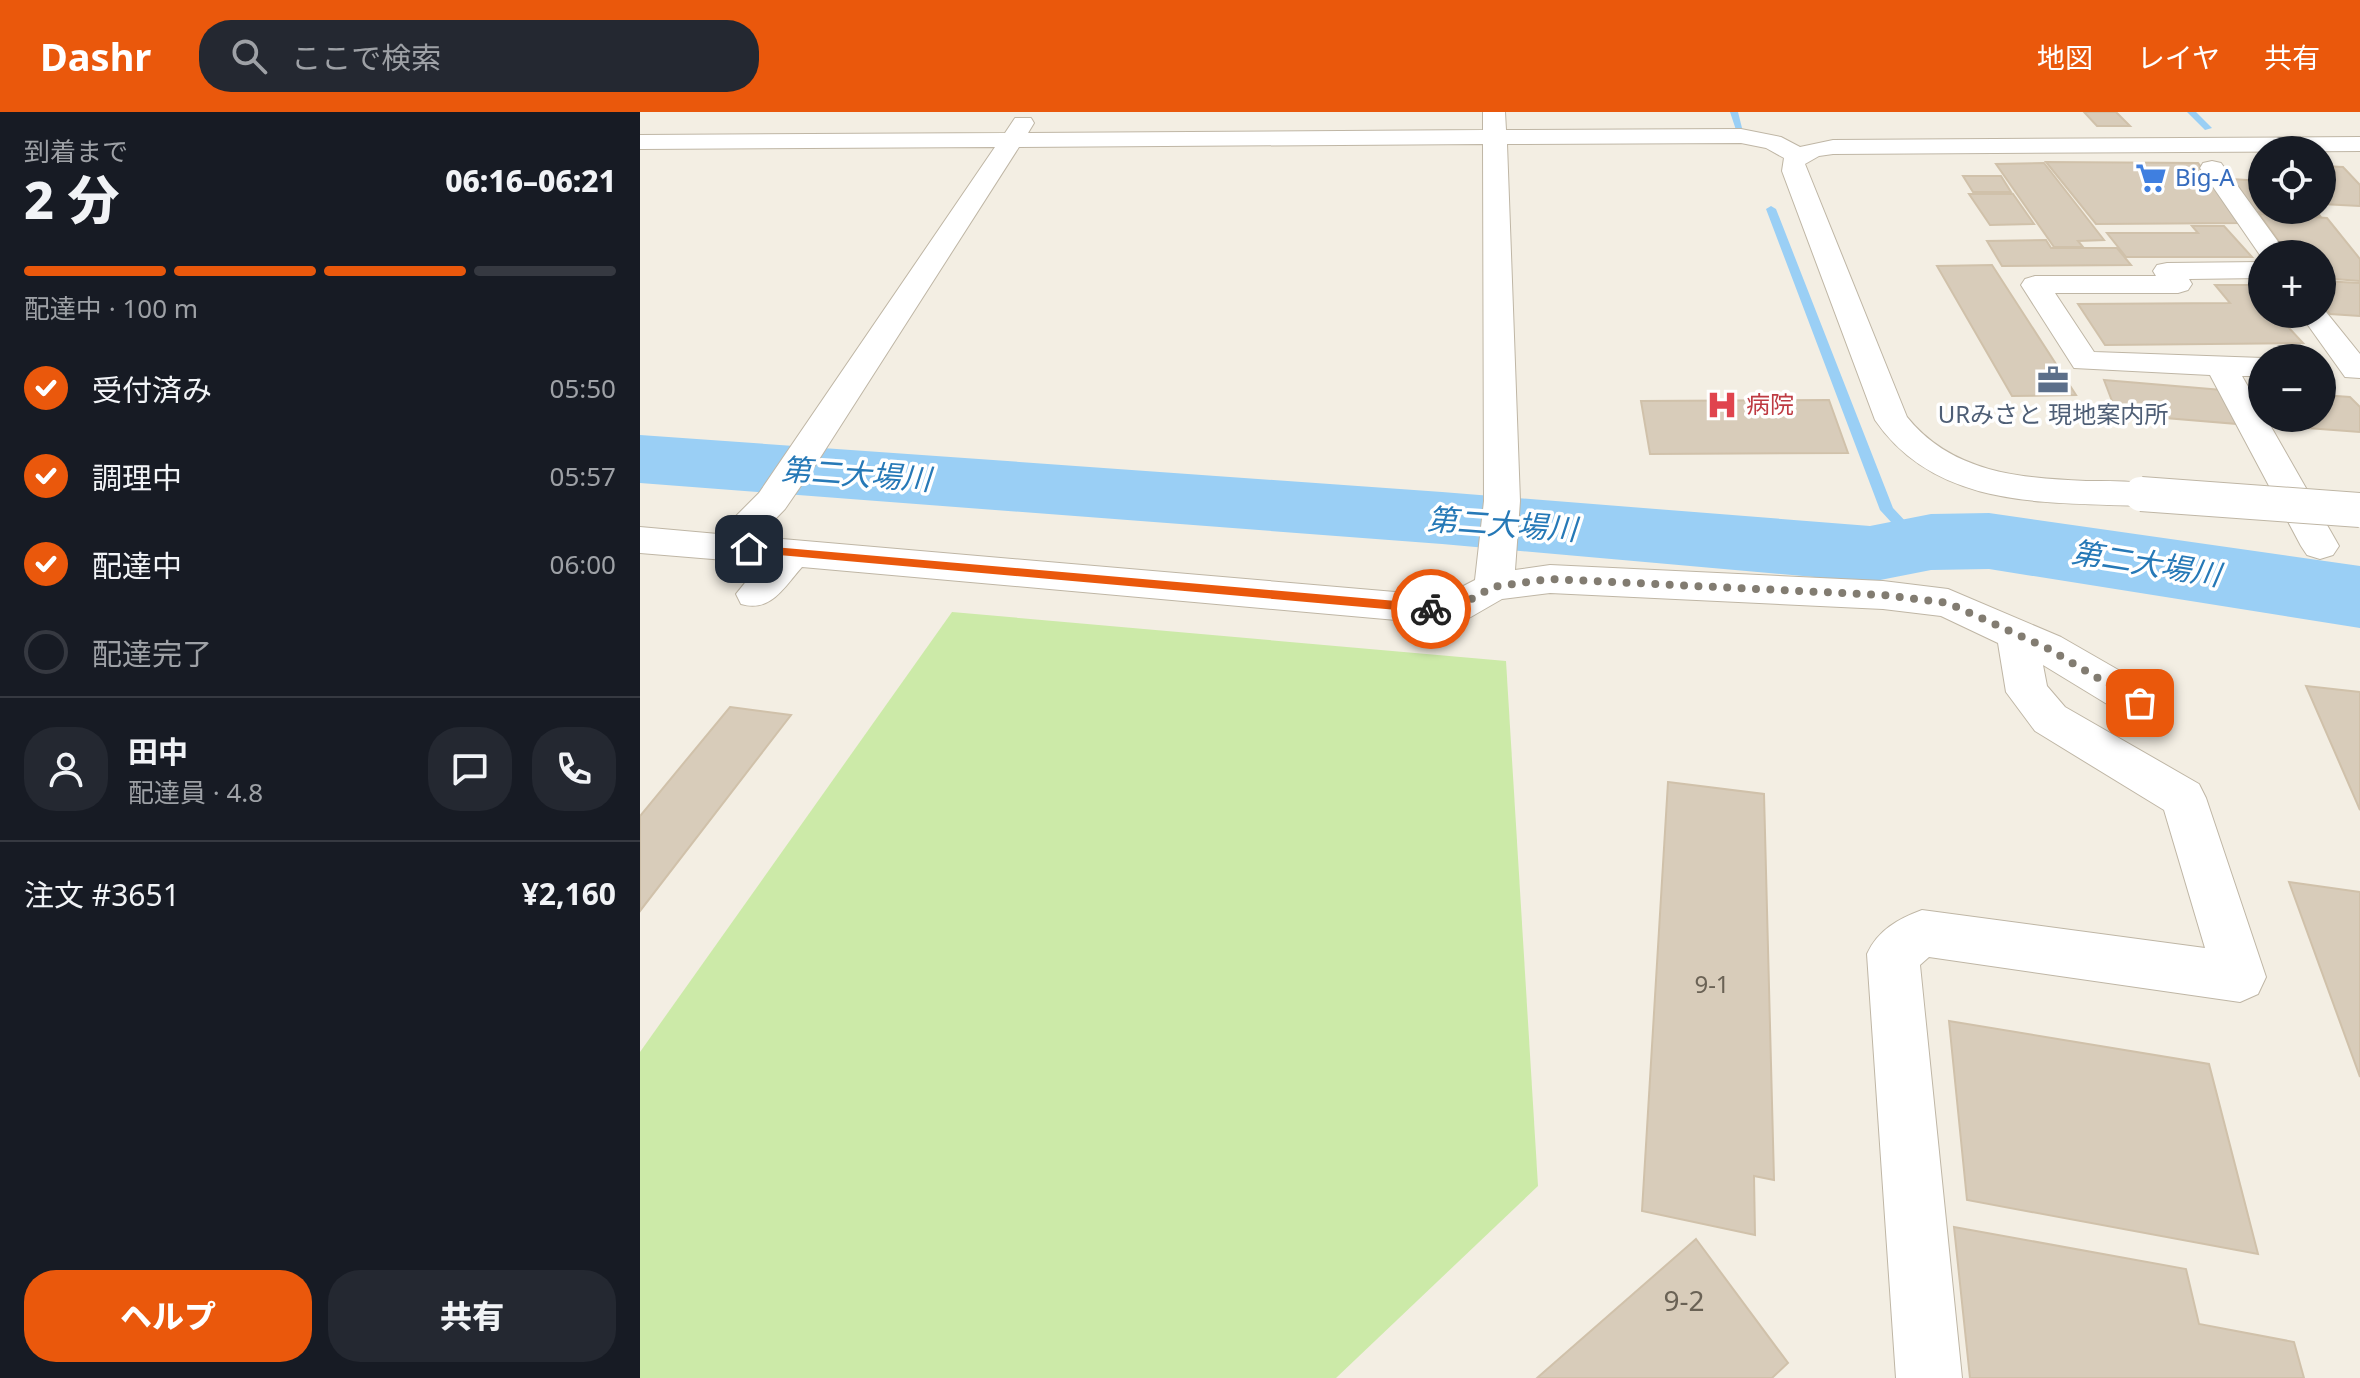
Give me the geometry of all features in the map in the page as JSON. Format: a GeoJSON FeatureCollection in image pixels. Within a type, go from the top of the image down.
{"type":"FeatureCollection","features":[{"type":"Feature","properties":{"kind":"street"},"geometry":{"type":"LineString","coordinates":[[727,547],[772,501],[806,453],[1031,112]]}},
{"type":"Feature","properties":{"kind":"street"},"geometry":{"type":"LineString","coordinates":[[640,570],[653,542],[1430,609],[1455,608],[1496,570],[1502,490],[1494,124]]}},
{"type":"Feature","properties":{"kind":"street"},"geometry":{"type":"LineString","coordinates":[[640,142],[1010,141],[1494,124],[1741,136],[1773,142],[1799,156]]}},
{"type":"Feature","properties":{"kind":"street"},"geometry":{"type":"LineString","coordinates":[[2360,144],[1977,135],[1833,147],[1799,156],[1793,162],[1892,420],[1915,447],[1953,469],[1987,481],[2021,487],[2360,510]]}},
{"type":"Feature","properties":{"kind":"street"},"geometry":{"type":"LineString","coordinates":[[2212,168],[2263,240]]}},
{"type":"Feature","properties":{"kind":"street"},"geometry":{"type":"LineString","coordinates":[[2248,270],[2167,271],[2178,284],[2035,285],[2085,361],[2248,367]]}},
{"type":"Feature","properties":{"kind":"street"},"geometry":{"type":"LineString","coordinates":[[2325,328],[2347,359]]}},
{"type":"Feature","properties":{"kind":"street"},"geometry":{"type":"LineString","coordinates":[[2221,366],[2320,546]]}},
{"type":"Feature","properties":{"kind":"street"},"geometry":{"type":"LineString","coordinates":[[755,594],[792,554]]}},
{"type":"Feature","properties":{"kind":"street"},"geometry":{"type":"LineString","coordinates":[[1496,570],[1550,579],[1883,595],[1948,603],[2017,633],[2140,703]]}},
{"type":"Feature","properties":{"kind":"street"},"geometry":{"type":"LineString","coordinates":[[1929,1378],[1893,954],[1922,933],[2240,977],[2183,798],[2050,719],[2027,692],[2017,633]]}},
{"type":"Feature","properties":{"kind":"green space"},"geometry":{"type":"Polygon","coordinates":[[[952,612],[1506,661],[1538,1186],[1336,1378],[640,1378],[640,1052],[952,612]]]}},
{"type":"Feature","properties":{"kind":"building"},"geometry":{"type":"Polygon","coordinates":[[[2084,112],[2116,112],[2130,126],[2097,126],[2084,112]]]}},
{"type":"Feature","properties":{"kind":"building"},"geometry":{"type":"Polygon","coordinates":[[[2046,162],[2198,163],[2243,223],[2096,224],[2046,162]]]}},
{"type":"Feature","properties":{"kind":"building"},"geometry":{"type":"Polygon","coordinates":[[[2044,163],[2104,240],[2078,241],[2083,247],[2054,247],[1996,164],[2044,163]]]}},
{"type":"Feature","properties":{"kind":"building"},"geometry":{"type":"Polygon","coordinates":[[[2336,167],[2343,167],[2360,185],[2360,206],[2336,205],[2336,167]]]}},
{"type":"Feature","properties":{"kind":"building"},"geometry":{"type":"Polygon","coordinates":[[[1963,176],[2001,176],[2011,192],[1973,192],[1963,176]]]}},
{"type":"Feature","properties":{"kind":"building"},"geometry":{"type":"Polygon","coordinates":[[[2231,179],[2248,180],[2248,202],[2231,179]]]}},
{"type":"Feature","properties":{"kind":"building"},"geometry":{"type":"Polygon","coordinates":[[[1969,194],[2013,194],[2034,224],[1990,225],[1969,194]]]}},
{"type":"Feature","properties":{"kind":"building"},"geometry":{"type":"Polygon","coordinates":[[[2266,224],[2332,224],[2360,259],[2360,281],[2336,279],[2336,240],[2278,240],[2266,224]]]}},
{"type":"Feature","properties":{"kind":"building"},"geometry":{"type":"Polygon","coordinates":[[[2192,226],[2224,226],[2248,253],[2248,257],[2126,257],[2107,233],[2198,233],[2192,226]]]}},
{"type":"Feature","properties":{"kind":"building"},"geometry":{"type":"Polygon","coordinates":[[[2046,240],[2051,248],[2117,248],[2131,265],[2002,266],[1987,241],[2046,240]]]}},
{"type":"Feature","properties":{"kind":"building"},"geometry":{"type":"Polygon","coordinates":[[[1992,265],[2076,395],[2012,396],[1937,266],[1992,265]]]}},
{"type":"Feature","properties":{"kind":"building"},"geometry":{"type":"Polygon","coordinates":[[[2336,282],[2360,283],[2360,316],[2336,314],[2336,282]]]}},
{"type":"Feature","properties":{"kind":"building"},"geometry":{"type":"Polygon","coordinates":[[[2215,285],[2248,285],[2248,328],[2289,328],[2303,343],[2105,345],[2078,304],[2230,303],[2215,285]]]}},
{"type":"Feature","properties":{"kind":"building"},"geometry":{"type":"Polygon","coordinates":[[[2104,380],[2222,390],[2238,424],[2117,414],[2104,380]]]}},
{"type":"Feature","properties":{"kind":"building"},"geometry":{"type":"Polygon","coordinates":[[[2336,396],[2350,397],[2360,407],[2360,432],[2336,430],[2336,396]]]}},
{"type":"Feature","properties":{"kind":"building"},"geometry":{"type":"Polygon","coordinates":[[[1829,400],[1848,453],[1650,454],[1641,401],[1829,400]]]}},
{"type":"Feature","properties":{"kind":"building"},"geometry":{"type":"Polygon","coordinates":[[[2306,686],[2360,692],[2360,810],[2306,686]]]}},
{"type":"Feature","properties":{"kind":"building"},"geometry":{"type":"Polygon","coordinates":[[[730,707],[791,715],[640,911],[640,816],[730,707]]]}},
{"type":"Feature","properties":{"kind":"building"},"geometry":{"type":"Polygon","coordinates":[[[1668,782],[1764,794],[1774,1180],[1754,1176],[1755,1235],[1642,1211],[1668,782]]]}},
{"type":"Feature","properties":{"kind":"building"},"geometry":{"type":"Polygon","coordinates":[[[2289,882],[2360,892],[2360,1077],[2289,882]]]}},
{"type":"Feature","properties":{"kind":"building"},"geometry":{"type":"Polygon","coordinates":[[[1949,1021],[2209,1064],[2258,1254],[1967,1200],[1949,1021]]]}},
{"type":"Feature","properties":{"kind":"building"},"geometry":{"type":"Polygon","coordinates":[[[1954,1227],[2186,1269],[2199,1324],[2294,1342],[2304,1378],[1970,1378],[1954,1227]]]}},
{"type":"Feature","properties":{"kind":"building"},"geometry":{"type":"Polygon","coordinates":[[[1696,1239],[1788,1363],[1772,1378],[1537,1378],[1696,1239]]]}},
{"type":"Feature","properties":{"kind":"waterway"},"geometry":{"type":"LineString","coordinates":[[1734,112],[1740,130]]}},
{"type":"Feature","properties":{"kind":"waterway"},"geometry":{"type":"LineString","coordinates":[[2191,112],[2208,128]]}},
{"type":"Feature","properties":{"kind":"waterway"},"geometry":{"type":"LineString","coordinates":[[1771,209],[1887,510],[1919,544]]}},
{"type":"Feature","properties":{"kind":"waterway","name":"第二大場川"},"geometry":{"type":"LineString","coordinates":[[640,459],[1442,518],[1870,554],[1931,542],[1989,541],[2360,597]]}},
{"type":"Feature","properties":{"kind":"way so far"},"geometry":{"type":"LineString","coordinates":[[1431,609],[1455,608],[1493,587],[1550,579],[1883,595],[1948,603],[2047,648],[2140,703]]}},
{"type":"Feature","properties":{"kind":"place","name":"Big-A"},"geometry":{"type":"Point","coordinates":[2151,178]}},
{"type":"Feature","properties":{"kind":"place","name":"URみさと 現地案内所"},"geometry":{"type":"Point","coordinates":[2053,380]}},
{"type":"Feature","properties":{"kind":"place","name":"病院"},"geometry":{"type":"Point","coordinates":[1722,405]}},
{"type":"Feature","properties":{"kind":"route"},"geometry":{"type":"LineString","coordinates":[[749,549],[1431,609]]}}]}
